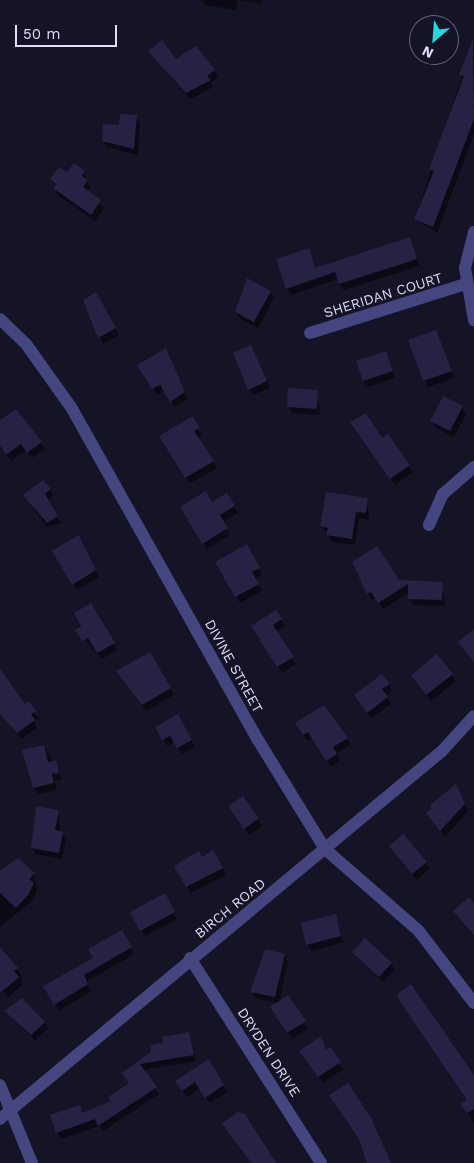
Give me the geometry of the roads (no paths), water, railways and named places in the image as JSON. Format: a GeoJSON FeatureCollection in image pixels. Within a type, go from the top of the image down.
{"type":"FeatureCollection","features":[{"type":"Feature","properties":{"kind":"street"},"geometry":{"type":"LineString","coordinates":[[474,232],[465,284],[474,320]]}},
{"type":"Feature","properties":{"kind":"street","name":"SHERIDAN COURT"},"geometry":{"type":"LineString","coordinates":[[310,333],[465,284]]}},
{"type":"Feature","properties":{"kind":"street","name":"DIVINE STREET"},"geometry":{"type":"LineString","coordinates":[[0,319],[45,367],[71,407],[258,740],[326,849],[424,935],[474,1003]]}},
{"type":"Feature","properties":{"kind":"street"},"geometry":{"type":"LineString","coordinates":[[428,526],[443,494],[474,467]]}},
{"type":"Feature","properties":{"kind":"street","name":"BIRCH ROAD"},"geometry":{"type":"LineString","coordinates":[[0,1119],[190,958],[326,849],[442,751],[474,716]]}},
{"type":"Feature","properties":{"kind":"street","name":"DRYDEN DRIVE"},"geometry":{"type":"LineString","coordinates":[[190,958],[321,1163]]}},
{"type":"Feature","properties":{"kind":"street"},"geometry":{"type":"LineString","coordinates":[[0,1085],[32,1163]]}}]}
